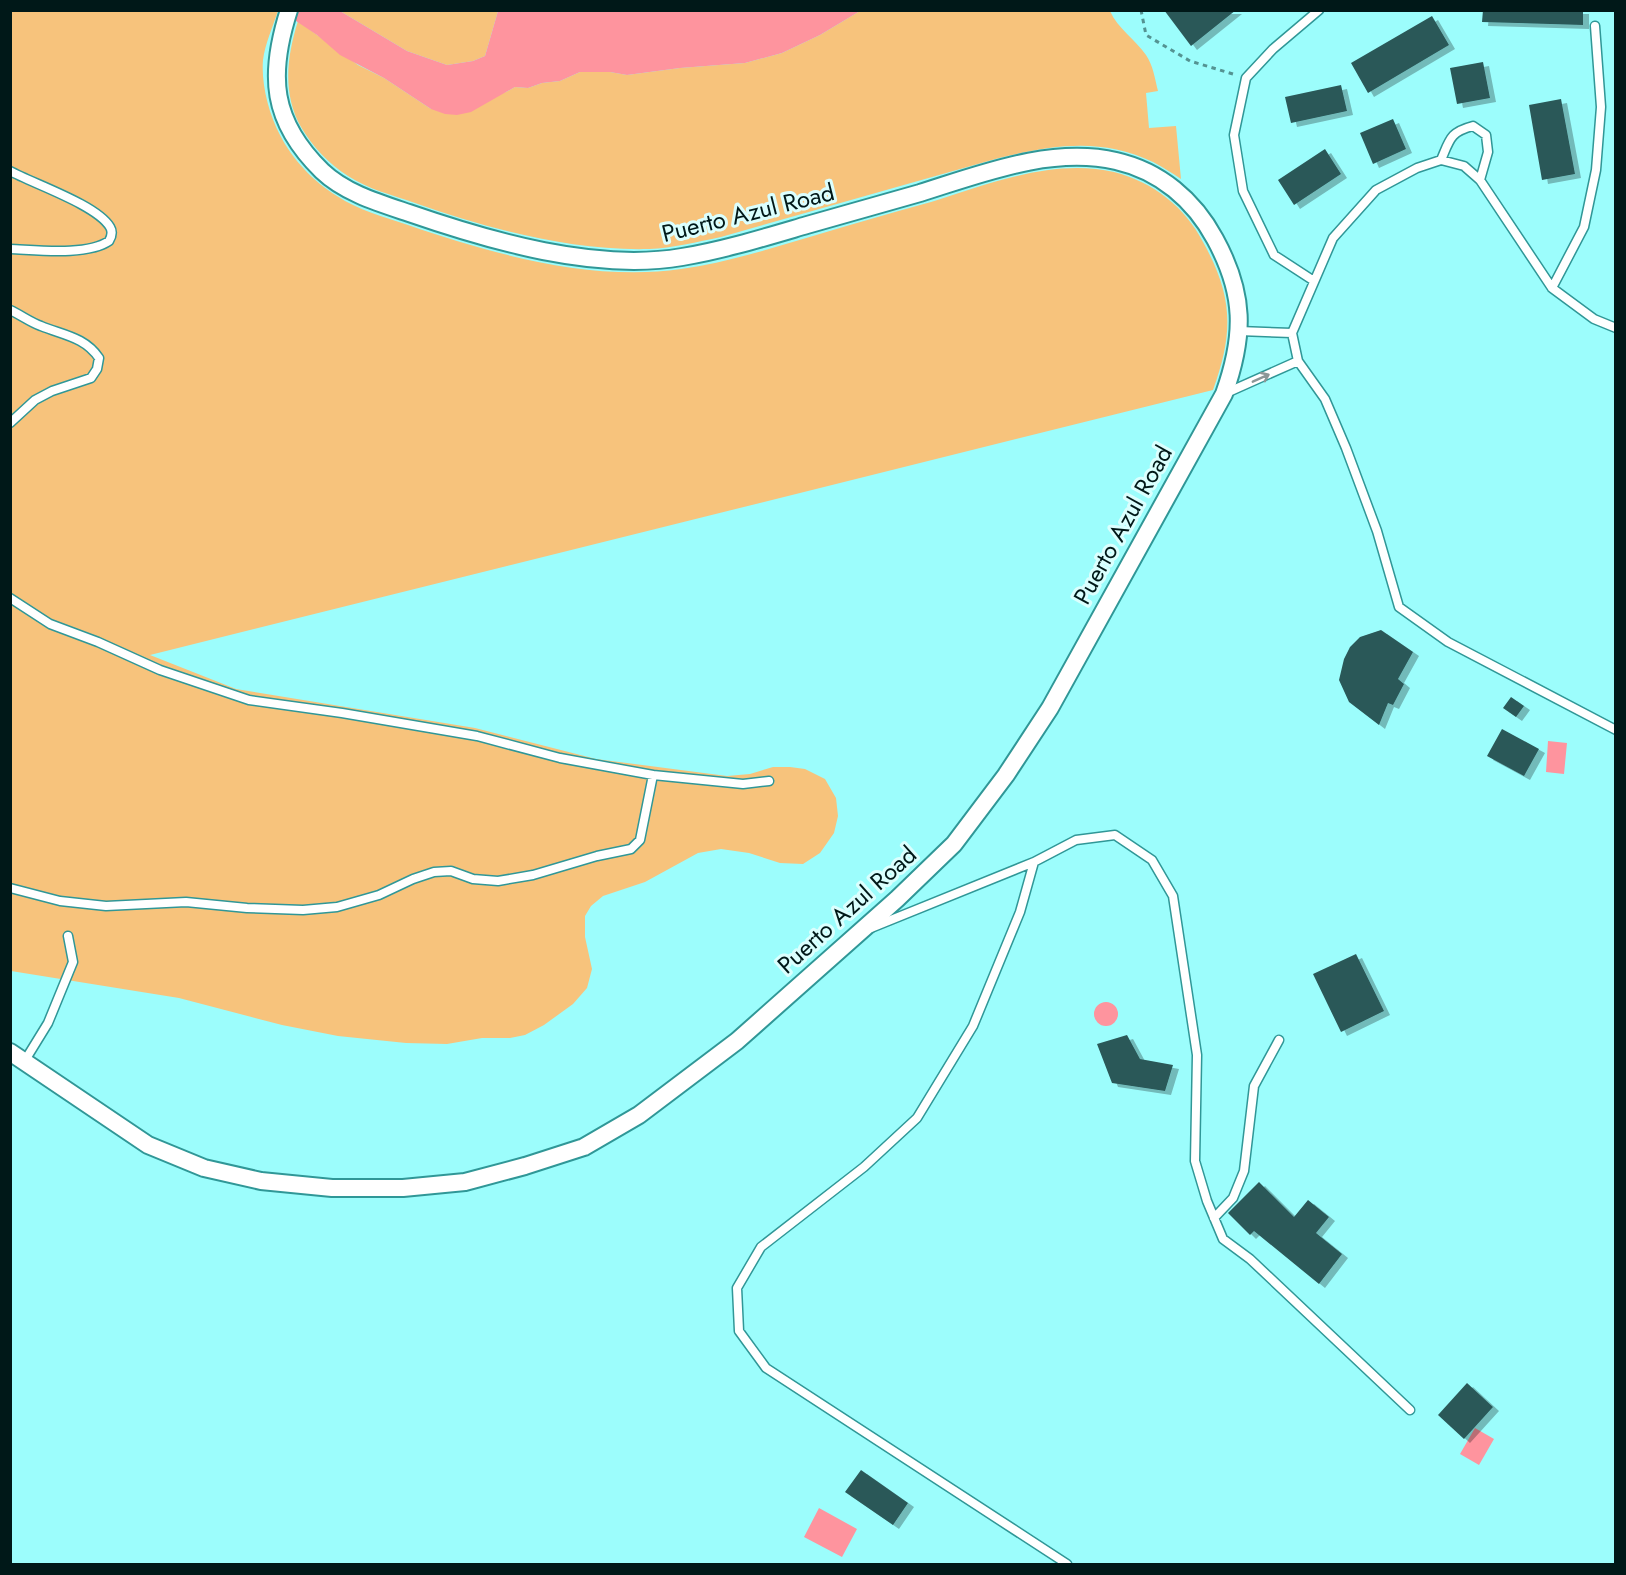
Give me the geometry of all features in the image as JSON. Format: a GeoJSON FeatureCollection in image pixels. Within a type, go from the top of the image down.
{"type":"FeatureCollection","features":[{"type":"Feature","properties":{"kind":"street","name":"Puerto Azul Road"},"geometry":{"type":"LineString","coordinates":[[17,1057],[148,1145],[204,1168],[261,1180],[332,1188],[403,1188],[465,1182],[584,1147],[639,1115],[737,1041],[954,844],[1006,775],[1050,708],[1224,394],[1236,354],[1239,331],[1236,286],[1227,262],[1208,225],[1187,199],[1172,186],[1148,173],[1116,161],[1080,157],[1045,159],[992,171],[758,240],[652,261],[576,256],[524,246],[446,226],[375,201],[344,188],[323,172],[291,132],[282,111],[277,89],[276,62],[279,40],[289,10]]}},
{"type":"Feature","properties":{"kind":"lane"},"geometry":{"type":"LineString","coordinates":[[1314,280],[1274,255],[1243,191],[1234,135],[1245,78],[1273,49],[1319,10]]}},
{"type":"Feature","properties":{"kind":"lane"},"geometry":{"type":"LineString","coordinates":[[1552,288],[1584,227],[1596,170],[1602,106],[1595,26]]}},
{"type":"Feature","properties":{"kind":"lane"},"geometry":{"type":"LineString","coordinates":[[1441,160],[1450,138],[1459,130],[1473,126],[1486,135],[1488,152],[1480,180]]}},
{"type":"Feature","properties":{"kind":"lane"},"geometry":{"type":"LineString","coordinates":[[1616,328],[1594,320],[1552,288],[1480,180],[1464,166],[1441,160],[1417,168],[1376,190],[1333,238],[1292,333],[1298,360],[1325,399],[1346,448],[1377,531],[1399,607],[1448,642],[1616,730]]}},
{"type":"Feature","properties":{"kind":"lane"},"geometry":{"type":"LineString","coordinates":[[10,171],[87,208],[103,220],[112,234],[110,241],[94,248],[10,249]]}},
{"type":"Feature","properties":{"kind":"lane"},"geometry":{"type":"LineString","coordinates":[[10,310],[40,326],[72,336],[92,348],[99,358],[97,369],[91,378],[52,391],[35,400],[10,423]]}},
{"type":"Feature","properties":{"kind":"lane"},"geometry":{"type":"LineString","coordinates":[[1239,331],[1292,333]]}},
{"type":"Feature","properties":{"kind":"lane"},"geometry":{"type":"LineString","coordinates":[[1224,394],[1298,360]]}},
{"type":"Feature","properties":{"kind":"lane"},"geometry":{"type":"LineString","coordinates":[[10,598],[51,624],[160,670],[249,700],[477,736],[560,758],[653,775],[743,784],[770,781]]}},
{"type":"Feature","properties":{"kind":"lane"},"geometry":{"type":"LineString","coordinates":[[10,888],[60,901],[106,906],[186,903],[303,910],[337,907],[379,896],[413,879],[434,872],[451,871],[474,879],[498,881],[533,875],[597,856],[632,849],[640,840],[653,775]]}},
{"type":"Feature","properties":{"kind":"lane"},"geometry":{"type":"LineString","coordinates":[[857,934],[1034,862],[1076,840],[1115,835],[1152,860],[1173,896],[1197,1055],[1195,1161],[1207,1201],[1223,1239],[1250,1259],[1410,1410]]}},
{"type":"Feature","properties":{"kind":"lane"},"geometry":{"type":"LineString","coordinates":[[1034,862],[1020,912],[973,1026],[917,1118],[864,1167],[761,1247],[737,1288],[739,1331],[766,1368],[1067,1564]]}},
{"type":"Feature","properties":{"kind":"lane"},"geometry":{"type":"LineString","coordinates":[[17,1057],[48,1023],[73,962],[68,936]]}},
{"type":"Feature","properties":{"kind":"lane"},"geometry":{"type":"LineString","coordinates":[[1214,1218],[1233,1198],[1244,1171],[1254,1086],[1279,1041]]}},
{"type":"Feature","properties":{"kind":"path"},"geometry":{"type":"LineString","coordinates":[[1141,10],[1146,35],[1190,61],[1245,78]]}},
{"type":"Feature","properties":{"kind":"shaded area"},"geometry":{"type":"Polygon","coordinates":[[[11,11],[278,11],[267,41],[263,60],[263,79],[276,127],[285,144],[304,169],[328,190],[362,209],[440,236],[543,263],[613,272],[681,269],[764,251],[1021,175],[1068,168],[1114,172],[1128,176],[1155,189],[1177,207],[1196,229],[1213,261],[1225,297],[1227,314],[1225,350],[1220,369],[1213,390],[150,655],[236,689],[475,728],[596,759],[727,776],[750,774],[773,767],[790,767],[805,769],[825,779],[836,798],[838,816],[834,833],[820,853],[803,864],[780,863],[749,853],[721,849],[698,853],[645,882],[603,896],[591,906],[585,916],[585,937],[592,969],[587,988],[573,1004],[544,1025],[525,1035],[510,1038],[482,1038],[447,1044],[406,1043],[338,1036],[282,1025],[179,998],[11,971],[11,11]]]}},
{"type":"Feature","properties":{"kind":"shaded area"},"geometry":{"type":"Polygon","coordinates":[[[281,11],[340,11],[407,51],[447,65],[473,61],[485,56],[498,11],[860,11],[820,35],[782,53],[745,63],[627,75],[610,72],[580,72],[560,81],[542,83],[528,88],[515,87],[471,112],[457,115],[431,109],[384,78],[340,55],[317,35],[281,11]]]}},
{"type":"Feature","properties":{"kind":"shaded area"},"geometry":{"type":"Polygon","coordinates":[[[340,11],[498,11],[485,56],[473,61],[447,65],[407,51],[340,11]]]}},
{"type":"Feature","properties":{"kind":"shaded area"},"geometry":{"type":"Polygon","coordinates":[[[860,11],[1110,11],[1117,23],[1142,49],[1154,72],[1158,91],[1146,93],[1149,128],[1176,126],[1181,179],[1153,162],[1115,149],[1096,146],[1058,147],[999,158],[721,237],[676,246],[619,249],[560,242],[501,230],[443,213],[364,185],[334,166],[310,141],[295,114],[289,88],[289,61],[298,21],[358,65],[384,78],[431,109],[506,92],[515,87],[528,88],[542,83],[560,81],[580,72],[610,72],[627,75],[745,63],[782,53],[820,35],[860,11]]]}},
{"type":"Feature","properties":{"kind":"shaded area"},"geometry":{"type":"Polygon","coordinates":[[[1548,741],[1567,743],[1564,774],[1546,772],[1548,741]]]}},
{"type":"Feature","properties":{"kind":"shaded area"},"geometry":{"type":"Polygon","coordinates":[[[1106,1002],[1115,1005],[1118,1014],[1115,1023],[1106,1026],[1097,1023],[1094,1014],[1097,1005],[1106,1002]]]}},
{"type":"Feature","properties":{"kind":"shaded area"},"geometry":{"type":"Polygon","coordinates":[[[1475,1428],[1494,1439],[1479,1465],[1460,1454],[1475,1428]]]}},
{"type":"Feature","properties":{"kind":"shaded area"},"geometry":{"type":"Polygon","coordinates":[[[819,1508],[857,1529],[842,1557],[804,1537],[819,1508]]]}},
{"type":"Feature","properties":{"kind":"building"},"geometry":{"type":"Polygon","coordinates":[[[1164,10],[1236,10],[1191,46],[1164,10]]]}},
{"type":"Feature","properties":{"kind":"building"},"geometry":{"type":"Polygon","coordinates":[[[1483,10],[1583,10],[1583,25],[1482,22],[1483,10]]]}},
{"type":"Feature","properties":{"kind":"building"},"geometry":{"type":"Polygon","coordinates":[[[1432,16],[1449,45],[1368,93],[1351,63],[1432,16]]]}},
{"type":"Feature","properties":{"kind":"building"},"geometry":{"type":"Polygon","coordinates":[[[1483,62],[1490,98],[1457,104],[1450,68],[1483,62]]]}},
{"type":"Feature","properties":{"kind":"building"},"geometry":{"type":"Polygon","coordinates":[[[1341,85],[1347,111],[1291,123],[1285,97],[1341,85]]]}},
{"type":"Feature","properties":{"kind":"building"},"geometry":{"type":"Polygon","coordinates":[[[1561,99],[1575,174],[1542,180],[1529,105],[1561,99]]]}},
{"type":"Feature","properties":{"kind":"building"},"geometry":{"type":"Polygon","coordinates":[[[1393,119],[1406,149],[1373,164],[1360,133],[1393,119]]]}},
{"type":"Feature","properties":{"kind":"building"},"geometry":{"type":"Polygon","coordinates":[[[1325,149],[1341,174],[1294,205],[1278,180],[1325,149]]]}},
{"type":"Feature","properties":{"kind":"building"},"geometry":{"type":"Polygon","coordinates":[[[1381,630],[1413,652],[1398,679],[1404,684],[1393,705],[1388,703],[1379,725],[1349,702],[1339,680],[1344,659],[1350,647],[1360,637],[1381,630]]]}},
{"type":"Feature","properties":{"kind":"building"},"geometry":{"type":"Polygon","coordinates":[[[1511,697],[1524,706],[1516,717],[1503,708],[1511,697]]]}},
{"type":"Feature","properties":{"kind":"building"},"geometry":{"type":"Polygon","coordinates":[[[1502,729],[1539,749],[1524,776],[1487,756],[1502,729]]]}},
{"type":"Feature","properties":{"kind":"building"},"geometry":{"type":"Polygon","coordinates":[[[1356,954],[1384,1011],[1341,1032],[1313,974],[1356,954]]]}},
{"type":"Feature","properties":{"kind":"building"},"geometry":{"type":"Polygon","coordinates":[[[1127,1035],[1140,1059],[1173,1065],[1165,1091],[1112,1083],[1097,1044],[1127,1035]]]}},
{"type":"Feature","properties":{"kind":"building"},"geometry":{"type":"Polygon","coordinates":[[[1259,1182],[1294,1217],[1308,1200],[1329,1217],[1316,1233],[1342,1254],[1319,1284],[1254,1231],[1250,1235],[1228,1213],[1259,1182]]]}},
{"type":"Feature","properties":{"kind":"building"},"geometry":{"type":"Polygon","coordinates":[[[1467,1383],[1493,1407],[1464,1439],[1438,1415],[1467,1383]]]}},
{"type":"Feature","properties":{"kind":"building"},"geometry":{"type":"Polygon","coordinates":[[[861,1470],[908,1503],[893,1525],[845,1492],[861,1470]]]}}]}
